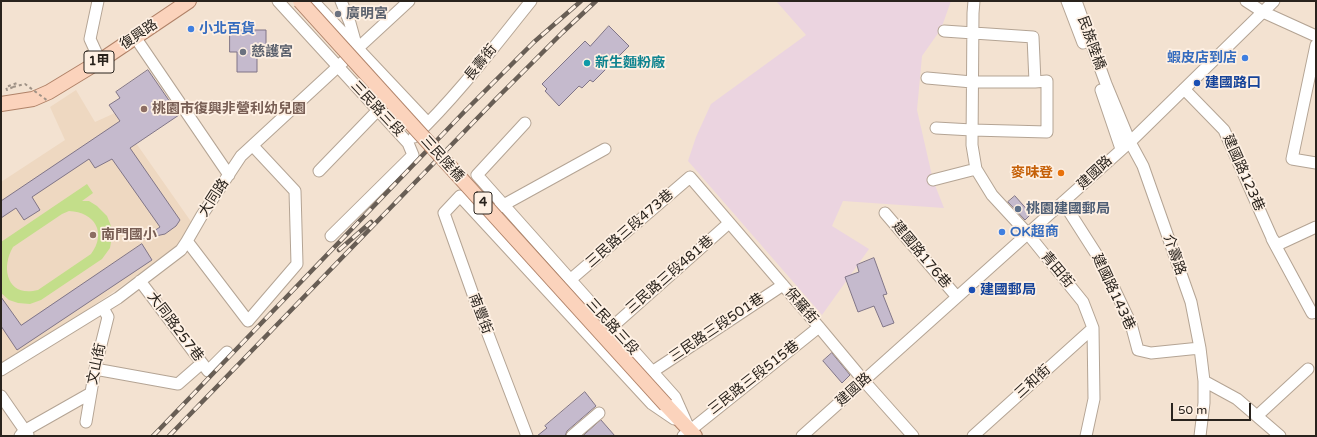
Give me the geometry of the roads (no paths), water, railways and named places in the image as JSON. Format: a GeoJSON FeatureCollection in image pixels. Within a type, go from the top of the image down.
{"type":"FeatureCollection","features":[{"type":"Feature","properties":{"kind":"main road","name":"復興路"},"geometry":{"type":"LineString","coordinates":[[1,104],[33,99],[49,92],[100,61],[189,1]]}},
{"type":"Feature","properties":{"kind":"main road","name":"三民陸橋"},"geometry":{"type":"LineString","coordinates":[[300,1],[666,405],[689,434]]}},
{"type":"Feature","properties":{"kind":"street"},"geometry":{"type":"LineString","coordinates":[[98,1],[90,39],[100,61]]}},
{"type":"Feature","properties":{"kind":"street","name":"三民路三段"},"geometry":{"type":"LineString","coordinates":[[278,1],[408,143],[428,123],[313,1]]}},
{"type":"Feature","properties":{"kind":"street"},"geometry":{"type":"LineString","coordinates":[[342,1],[358,49]]}},
{"type":"Feature","properties":{"kind":"street","name":"大同路"},"geometry":{"type":"LineString","coordinates":[[1,370],[104,308],[181,250],[241,156],[409,1]]}},
{"type":"Feature","properties":{"kind":"street","name":"長壽街"},"geometry":{"type":"LineString","coordinates":[[428,123],[471,76],[531,1]]}},
{"type":"Feature","properties":{"kind":"street","name":"青田街"},"geometry":{"type":"LineString","coordinates":[[974,1],[972,145],[976,169],[992,195],[1028,234],[1083,302],[1093,328],[1094,400],[1086,436]]}},
{"type":"Feature","properties":{"kind":"street","name":"介壽路"},"geometry":{"type":"LineString","coordinates":[[1067,1],[1103,95],[1128,143],[1143,166],[1191,302],[1200,348],[1204,381],[1204,402],[1200,436]]}},
{"type":"Feature","properties":{"kind":"street","name":"民族陸橋"},"geometry":{"type":"LineString","coordinates":[[1076,1],[1106,84]]}},
{"type":"Feature","properties":{"kind":"street","name":"介壽路"},"geometry":{"type":"LineString","coordinates":[[1081,1],[1128,143]]}},
{"type":"Feature","properties":{"kind":"street"},"geometry":{"type":"LineString","coordinates":[[1246,1],[1263,12],[1316,36]]}},
{"type":"Feature","properties":{"kind":"street","name":"建國路"},"geometry":{"type":"LineString","coordinates":[[802,436],[1128,143],[1274,1]]}},
{"type":"Feature","properties":{"kind":"street"},"geometry":{"type":"LineString","coordinates":[[944,31],[1033,37],[1035,82]]}},
{"type":"Feature","properties":{"kind":"street"},"geometry":{"type":"LineString","coordinates":[[135,37],[229,175]]}},
{"type":"Feature","properties":{"kind":"street"},"geometry":{"type":"LineString","coordinates":[[1316,45],[1292,159],[1316,163]]}},
{"type":"Feature","properties":{"kind":"street"},"geometry":{"type":"LineString","coordinates":[[927,78],[972,82],[1047,82],[1047,132],[936,128]]}},
{"type":"Feature","properties":{"kind":"street","name":"介壽路"},"geometry":{"type":"LineString","coordinates":[[1106,84],[1128,143]]}},
{"type":"Feature","properties":{"kind":"street","name":"建國路123巷"},"geometry":{"type":"LineString","coordinates":[[1184,90],[1224,130],[1274,242],[1312,313],[1316,312]]}},
{"type":"Feature","properties":{"kind":"street"},"geometry":{"type":"LineString","coordinates":[[319,171],[378,110]]}},
{"type":"Feature","properties":{"kind":"street","name":"三民路三段"},"geometry":{"type":"LineString","coordinates":[[525,123],[477,175],[675,397],[689,434]]}},
{"type":"Feature","properties":{"kind":"street"},"geometry":{"type":"LineString","coordinates":[[331,236],[413,155],[408,143]]}},
{"type":"Feature","properties":{"kind":"street"},"geometry":{"type":"LineString","coordinates":[[187,242],[248,321],[297,264],[295,191],[253,146]]}},
{"type":"Feature","properties":{"kind":"street"},"geometry":{"type":"LineString","coordinates":[[481,220],[503,205],[605,150]]}},
{"type":"Feature","properties":{"kind":"street"},"geometry":{"type":"LineString","coordinates":[[933,180],[976,169]]}},
{"type":"Feature","properties":{"kind":"street","name":"保羅街"},"geometry":{"type":"LineString","coordinates":[[690,177],[864,381],[913,436]]}},
{"type":"Feature","properties":{"kind":"street","name":"三民路三段473巷"},"geometry":{"type":"LineString","coordinates":[[570,280],[690,177]]}},
{"type":"Feature","properties":{"kind":"street","name":"三民路三段"},"geometry":{"type":"LineString","coordinates":[[460,196],[652,404],[689,434]]}},
{"type":"Feature","properties":{"kind":"street","name":"南豐街"},"geometry":{"type":"LineString","coordinates":[[460,196],[444,213],[475,300],[527,436]]}},
{"type":"Feature","properties":{"kind":"street","name":"建國路143巷"},"geometry":{"type":"LineString","coordinates":[[1063,202],[1102,263],[1131,324],[1138,350],[1151,353],[1200,348]]}},
{"type":"Feature","properties":{"kind":"street","name":"建國路176巷"},"geometry":{"type":"LineString","coordinates":[[885,213],[957,297]]}},
{"type":"Feature","properties":{"kind":"street","name":"三民路三段481巷"},"geometry":{"type":"LineString","coordinates":[[612,326],[729,223]]}},
{"type":"Feature","properties":{"kind":"street"},"geometry":{"type":"LineString","coordinates":[[1274,242],[1316,227]]}},
{"type":"Feature","properties":{"kind":"street","name":"大同路257巷"},"geometry":{"type":"LineString","coordinates":[[140,281],[208,371],[228,352]]}},
{"type":"Feature","properties":{"kind":"street","name":"三民路三段501巷"},"geometry":{"type":"LineString","coordinates":[[652,372],[783,285]]}},
{"type":"Feature","properties":{"kind":"street","name":"文山街"},"geometry":{"type":"LineString","coordinates":[[86,422],[95,369],[108,317],[104,308]]}},
{"type":"Feature","properties":{"kind":"street","name":"三民路三段515巷"},"geometry":{"type":"LineString","coordinates":[[689,434],[819,327]]}},
{"type":"Feature","properties":{"kind":"street","name":"三和街"},"geometry":{"type":"LineString","coordinates":[[973,436],[1093,328]]}},
{"type":"Feature","properties":{"kind":"street"},"geometry":{"type":"LineString","coordinates":[[95,369],[178,384],[202,363]]}},
{"type":"Feature","properties":{"kind":"street"},"geometry":{"type":"LineString","coordinates":[[1257,416],[1308,369]]}},
{"type":"Feature","properties":{"kind":"street"},"geometry":{"type":"LineString","coordinates":[[1204,381],[1237,399],[1280,436]]}},
{"type":"Feature","properties":{"kind":"street"},"geometry":{"type":"LineString","coordinates":[[1,396],[24,434],[91,393]]}},
{"type":"Feature","properties":{"kind":"street"},"geometry":{"type":"LineString","coordinates":[[572,436],[599,413]]}},
{"type":"Feature","properties":{"kind":"railway"},"geometry":{"type":"LineString","coordinates":[[153,436],[465,111],[534,42],[581,1]]}},
{"type":"Feature","properties":{"kind":"railway"},"geometry":{"type":"LineString","coordinates":[[169,436],[495,100],[596,1]]}},
{"type":"Feature","properties":{"kind":"railway"},"geometry":{"type":"LineString","coordinates":[[339,250],[371,222]]}},
{"type":"Feature","properties":{"kind":"place","name":"廣明宮"},"geometry":{"type":"Point","coordinates":[338,14]}},
{"type":"Feature","properties":{"kind":"place","name":"小北百貨"},"geometry":{"type":"Point","coordinates":[191,29]}},
{"type":"Feature","properties":{"kind":"place","name":"慈護宮"},"geometry":{"type":"Point","coordinates":[243,52]}},
{"type":"Feature","properties":{"kind":"place","name":"蝦皮店到店"},"geometry":{"type":"Point","coordinates":[1245,58]}},
{"type":"Feature","properties":{"kind":"place","name":"新生麵粉廠"},"geometry":{"type":"Point","coordinates":[587,63]}},
{"type":"Feature","properties":{"kind":"place","name":"建國路口"},"geometry":{"type":"Point","coordinates":[1197,83]}},
{"type":"Feature","properties":{"kind":"place","name":"桃園市復興非營利幼兒園"},"geometry":{"type":"Point","coordinates":[144,109]}},
{"type":"Feature","properties":{"kind":"place","name":"麥味登"},"geometry":{"type":"Point","coordinates":[1061,173]}},
{"type":"Feature","properties":{"kind":"place","name":"桃園建國郵局"},"geometry":{"type":"Point","coordinates":[1018,209]}},
{"type":"Feature","properties":{"kind":"place","name":"OK超商"},"geometry":{"type":"Point","coordinates":[1002,232]}},
{"type":"Feature","properties":{"kind":"place","name":"南門國小"},"geometry":{"type":"Point","coordinates":[93,235]}},
{"type":"Feature","properties":{"kind":"place","name":"建國郵局"},"geometry":{"type":"Point","coordinates":[972,290]}}]}
